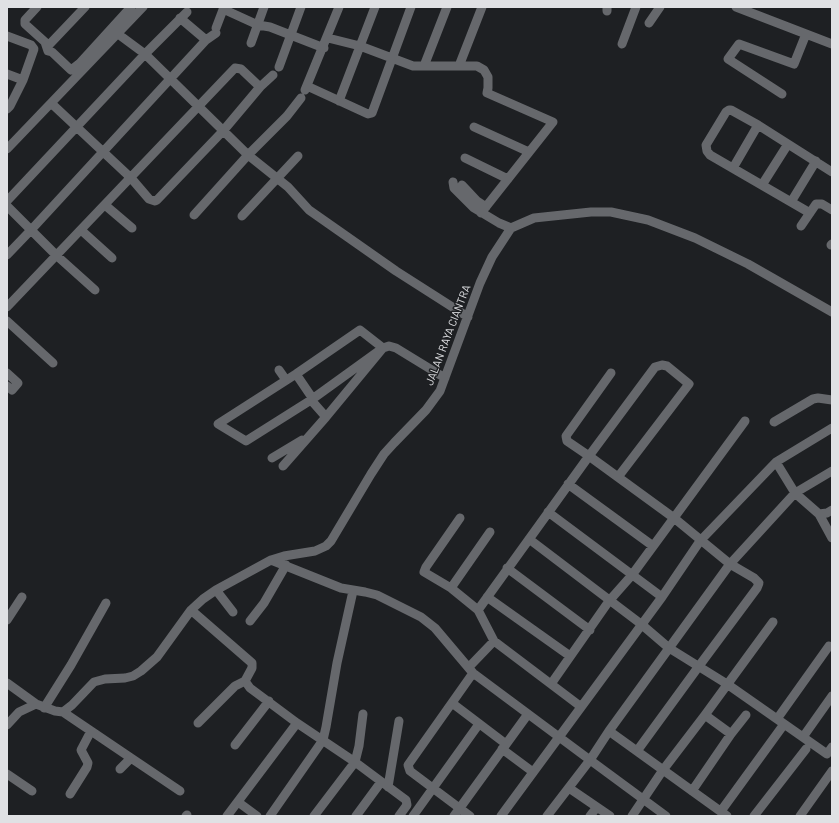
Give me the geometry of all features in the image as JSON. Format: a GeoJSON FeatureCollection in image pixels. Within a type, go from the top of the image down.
{"type":"FeatureCollection","features":[{"type":"Feature","properties":{"kind":"street"},"geometry":{"type":"LineString","coordinates":[[37,7],[24,23],[45,42],[48,51],[52,52],[71,70],[143,7]]}},
{"type":"Feature","properties":{"kind":"street"},"geometry":{"type":"LineString","coordinates":[[47,47],[85,7]]}},
{"type":"Feature","properties":{"kind":"street"},"geometry":{"type":"LineString","coordinates":[[7,149],[116,31],[132,7]]}},
{"type":"Feature","properties":{"kind":"street"},"geometry":{"type":"LineString","coordinates":[[251,43],[264,7]]}},
{"type":"Feature","properties":{"kind":"street"},"geometry":{"type":"LineString","coordinates":[[279,67],[301,7]]}},
{"type":"Feature","properties":{"kind":"street"},"geometry":{"type":"LineString","coordinates":[[194,215],[287,116],[305,91],[324,48],[339,7]]}},
{"type":"Feature","properties":{"kind":"street"},"geometry":{"type":"LineString","coordinates":[[339,100],[375,7]]}},
{"type":"Feature","properties":{"kind":"street"},"geometry":{"type":"LineString","coordinates":[[305,91],[339,100],[368,114],[372,113],[412,7]]}},
{"type":"Feature","properties":{"kind":"street"},"geometry":{"type":"LineString","coordinates":[[424,66],[447,7]]}},
{"type":"Feature","properties":{"kind":"street"},"geometry":{"type":"LineString","coordinates":[[459,66],[482,7]]}},
{"type":"Feature","properties":{"kind":"street"},"geometry":{"type":"LineString","coordinates":[[622,44],[636,7]]}},
{"type":"Feature","properties":{"kind":"street"},"geometry":{"type":"LineString","coordinates":[[649,22],[660,7]]}},
{"type":"Feature","properties":{"kind":"street"},"geometry":{"type":"LineString","coordinates":[[736,7],[832,44]]}},
{"type":"Feature","properties":{"kind":"street"},"geometry":{"type":"LineString","coordinates":[[7,254],[216,31],[223,8],[258,25],[270,27],[324,48]]}},
{"type":"Feature","properties":{"kind":"street"},"geometry":{"type":"LineString","coordinates":[[7,201],[145,54],[184,15],[206,40]]}},
{"type":"Feature","properties":{"kind":"street"},"geometry":{"type":"LineString","coordinates":[[116,31],[145,54],[171,78],[248,156],[294,193],[309,210],[396,271],[468,317]]}},
{"type":"Feature","properties":{"kind":"street"},"geometry":{"type":"LineString","coordinates":[[782,94],[728,59],[739,44],[794,64],[806,34]]}},
{"type":"Feature","properties":{"kind":"street"},"geometry":{"type":"LineString","coordinates":[[7,36],[33,47],[33,53],[23,80],[7,109]]}},
{"type":"Feature","properties":{"kind":"street"},"geometry":{"type":"LineString","coordinates":[[328,38],[360,46],[412,66],[477,66],[484,70],[488,77],[487,93],[553,122],[484,210]]}},
{"type":"Feature","properties":{"kind":"street"},"geometry":{"type":"LineString","coordinates":[[7,307],[235,68],[241,69],[260,87]]}},
{"type":"Feature","properties":{"kind":"street"},"geometry":{"type":"LineString","coordinates":[[7,74],[23,80]]}},
{"type":"Feature","properties":{"kind":"street"},"geometry":{"type":"LineString","coordinates":[[51,102],[131,178],[149,199],[157,200],[223,131],[260,87],[273,75]]}},
{"type":"Feature","properties":{"kind":"street"},"geometry":{"type":"LineString","coordinates":[[810,213],[708,153],[706,150],[706,145],[726,112],[729,110],[758,125],[832,172]]}},
{"type":"Feature","properties":{"kind":"street"},"geometry":{"type":"LineString","coordinates":[[733,168],[758,125]]}},
{"type":"Feature","properties":{"kind":"street"},"geometry":{"type":"LineString","coordinates":[[474,127],[529,152]]}},
{"type":"Feature","properties":{"kind":"street"},"geometry":{"type":"LineString","coordinates":[[762,185],[788,144]]}},
{"type":"Feature","properties":{"kind":"street"},"geometry":{"type":"LineString","coordinates":[[242,216],[298,156]]}},
{"type":"Feature","properties":{"kind":"street"},"geometry":{"type":"LineString","coordinates":[[465,158],[508,179]]}},
{"type":"Feature","properties":{"kind":"street"},"geometry":{"type":"LineString","coordinates":[[791,202],[816,161]]}},
{"type":"Feature","properties":{"kind":"street"},"geometry":{"type":"LineString","coordinates":[[457,183],[473,197],[484,210],[503,225],[511,228],[534,218],[590,212],[611,212],[648,220],[695,238],[748,264],[832,312]]}},
{"type":"Feature","properties":{"kind":"street"},"geometry":{"type":"LineString","coordinates":[[801,226],[818,203],[830,206]]}},
{"type":"Feature","properties":{"kind":"street"},"geometry":{"type":"LineString","coordinates":[[105,205],[132,228]]}},
{"type":"Feature","properties":{"kind":"street"},"geometry":{"type":"LineString","coordinates":[[7,206],[56,255],[95,290]]}},
{"type":"Feature","properties":{"kind":"street","name":"JALAN RAYA CIANTRA"},"geometry":{"type":"LineString","coordinates":[[63,712],[72,705],[94,682],[105,679],[125,678],[141,672],[157,657],[191,610],[216,590],[271,560],[315,551],[331,542],[384,454],[429,407],[440,391],[480,283],[489,264],[511,228]]}},
{"type":"Feature","properties":{"kind":"street"},"geometry":{"type":"LineString","coordinates":[[81,230],[112,258]]}},
{"type":"Feature","properties":{"kind":"street"},"geometry":{"type":"LineString","coordinates":[[7,322],[53,363]]}},
{"type":"Feature","properties":{"kind":"street"},"geometry":{"type":"LineString","coordinates":[[383,348],[360,330],[296,374],[218,424],[246,441],[312,400],[383,348],[389,346],[396,348],[445,378]]}},
{"type":"Feature","properties":{"kind":"street"},"geometry":{"type":"LineString","coordinates":[[283,466],[383,348]]}},
{"type":"Feature","properties":{"kind":"street"},"geometry":{"type":"LineString","coordinates":[[478,610],[568,484],[655,367],[662,365],[667,366],[689,384],[618,477]]}},
{"type":"Feature","properties":{"kind":"street"},"geometry":{"type":"LineString","coordinates":[[279,370],[286,380]]}},
{"type":"Feature","properties":{"kind":"street"},"geometry":{"type":"LineString","coordinates":[[7,373],[18,383],[12,390],[7,386]]}},
{"type":"Feature","properties":{"kind":"street"},"geometry":{"type":"LineString","coordinates":[[611,373],[566,436],[567,441],[674,518],[700,541],[730,564],[754,578],[759,584],[637,751]]}},
{"type":"Feature","properties":{"kind":"street"},"geometry":{"type":"LineString","coordinates":[[296,374],[312,400],[326,417]]}},
{"type":"Feature","properties":{"kind":"street"},"geometry":{"type":"LineString","coordinates":[[774,422],[818,398],[832,400]]}},
{"type":"Feature","properties":{"kind":"street"},"geometry":{"type":"LineString","coordinates":[[551,684],[609,601],[632,575],[745,421]]}},
{"type":"Feature","properties":{"kind":"street"},"geometry":{"type":"LineString","coordinates":[[501,816],[580,706],[662,597],[700,541],[776,462],[832,428]]}},
{"type":"Feature","properties":{"kind":"street"},"geometry":{"type":"LineString","coordinates":[[272,458],[309,436]]}},
{"type":"Feature","properties":{"kind":"street"},"geometry":{"type":"LineString","coordinates":[[776,462],[795,493],[819,514],[832,538]]}},
{"type":"Feature","properties":{"kind":"street"},"geometry":{"type":"LineString","coordinates":[[548,816],[590,760],[609,731],[730,564],[795,493],[832,471]]}},
{"type":"Feature","properties":{"kind":"street"},"geometry":{"type":"LineString","coordinates":[[568,484],[653,546]]}},
{"type":"Feature","properties":{"kind":"street"},"geometry":{"type":"LineString","coordinates":[[819,514],[827,513],[832,510]]}},
{"type":"Feature","properties":{"kind":"street"},"geometry":{"type":"LineString","coordinates":[[548,512],[662,597]]}},
{"type":"Feature","properties":{"kind":"street"},"geometry":{"type":"LineString","coordinates":[[460,518],[424,570],[426,574],[451,588],[478,610],[494,641],[580,706]]}},
{"type":"Feature","properties":{"kind":"street"},"geometry":{"type":"LineString","coordinates":[[451,588],[490,532]]}},
{"type":"Feature","properties":{"kind":"street"},"geometry":{"type":"LineString","coordinates":[[529,539],[641,624],[669,648],[727,684],[780,723],[827,754],[832,747]]}},
{"type":"Feature","properties":{"kind":"street"},"geometry":{"type":"LineString","coordinates":[[271,560],[342,588],[377,595],[421,617],[435,628],[471,670],[666,816]]}},
{"type":"Feature","properties":{"kind":"street"},"geometry":{"type":"LineString","coordinates":[[250,621],[264,603],[286,565]]}},
{"type":"Feature","properties":{"kind":"street"},"geometry":{"type":"LineString","coordinates":[[507,568],[590,630]]}},
{"type":"Feature","properties":{"kind":"street"},"geometry":{"type":"LineString","coordinates":[[216,590],[233,612]]}},
{"type":"Feature","properties":{"kind":"street"},"geometry":{"type":"LineString","coordinates":[[270,816],[323,740],[337,663],[354,591]]}},
{"type":"Feature","properties":{"kind":"street"},"geometry":{"type":"LineString","coordinates":[[488,597],[570,656]]}},
{"type":"Feature","properties":{"kind":"street"},"geometry":{"type":"LineString","coordinates":[[7,620],[22,598]]}},
{"type":"Feature","properties":{"kind":"street"},"geometry":{"type":"LineString","coordinates":[[7,725],[19,712],[40,706],[71,665],[106,603]]}},
{"type":"Feature","properties":{"kind":"street"},"geometry":{"type":"LineString","coordinates":[[191,610],[252,663],[252,668],[245,680],[235,686],[198,723]]}},
{"type":"Feature","properties":{"kind":"street"},"geometry":{"type":"LineString","coordinates":[[632,816],[663,770],[773,622]]}},
{"type":"Feature","properties":{"kind":"street"},"geometry":{"type":"LineString","coordinates":[[470,816],[456,812],[433,789],[410,770],[408,764],[452,704],[471,670],[494,641]]}},
{"type":"Feature","properties":{"kind":"street"},"geometry":{"type":"LineString","coordinates":[[609,731],[724,814],[829,646]]}},
{"type":"Feature","properties":{"kind":"street"},"geometry":{"type":"LineString","coordinates":[[245,680],[245,683],[251,690],[269,701],[297,723],[355,762],[407,802],[406,807],[399,816]]}},
{"type":"Feature","properties":{"kind":"street"},"geometry":{"type":"LineString","coordinates":[[7,683],[40,706],[63,712],[180,791]]}},
{"type":"Feature","properties":{"kind":"street"},"geometry":{"type":"LineString","coordinates":[[803,737],[832,696]]}},
{"type":"Feature","properties":{"kind":"street"},"geometry":{"type":"LineString","coordinates":[[235,745],[269,701]]}},
{"type":"Feature","properties":{"kind":"street"},"geometry":{"type":"LineString","coordinates":[[452,704],[479,724],[533,772]]}},
{"type":"Feature","properties":{"kind":"street"},"geometry":{"type":"LineString","coordinates":[[314,816],[355,762],[359,746],[363,714]]}},
{"type":"Feature","properties":{"kind":"street"},"geometry":{"type":"LineString","coordinates":[[456,812],[528,714]]}},
{"type":"Feature","properties":{"kind":"street"},"geometry":{"type":"LineString","coordinates":[[705,715],[731,734]]}},
{"type":"Feature","properties":{"kind":"street"},"geometry":{"type":"LineString","coordinates":[[692,791],[731,734],[746,715]]}},
{"type":"Feature","properties":{"kind":"street"},"geometry":{"type":"LineString","coordinates":[[356,816],[385,784],[399,722]]}},
{"type":"Feature","properties":{"kind":"street"},"geometry":{"type":"LineString","coordinates":[[227,816],[297,723]]}},
{"type":"Feature","properties":{"kind":"street"},"geometry":{"type":"LineString","coordinates":[[413,816],[479,724]]}},
{"type":"Feature","properties":{"kind":"street"},"geometry":{"type":"LineString","coordinates":[[70,794],[88,768],[88,763],[81,750],[91,731]]}},
{"type":"Feature","properties":{"kind":"street"},"geometry":{"type":"LineString","coordinates":[[754,816],[806,749]]}},
{"type":"Feature","properties":{"kind":"street"},"geometry":{"type":"LineString","coordinates":[[120,769],[131,758]]}},
{"type":"Feature","properties":{"kind":"street"},"geometry":{"type":"LineString","coordinates":[[800,816],[832,771]]}},
{"type":"Feature","properties":{"kind":"street"},"geometry":{"type":"LineString","coordinates":[[7,774],[32,791]]}},
{"type":"Feature","properties":{"kind":"street"},"geometry":{"type":"LineString","coordinates":[[569,788],[610,816]]}},
{"type":"Feature","properties":{"kind":"street"},"geometry":{"type":"LineString","coordinates":[[238,802],[257,816]]}},
{"type":"Feature","properties":{"kind":"street"},"geometry":{"type":"LineString","coordinates":[[590,816],[597,807]]}}]}
